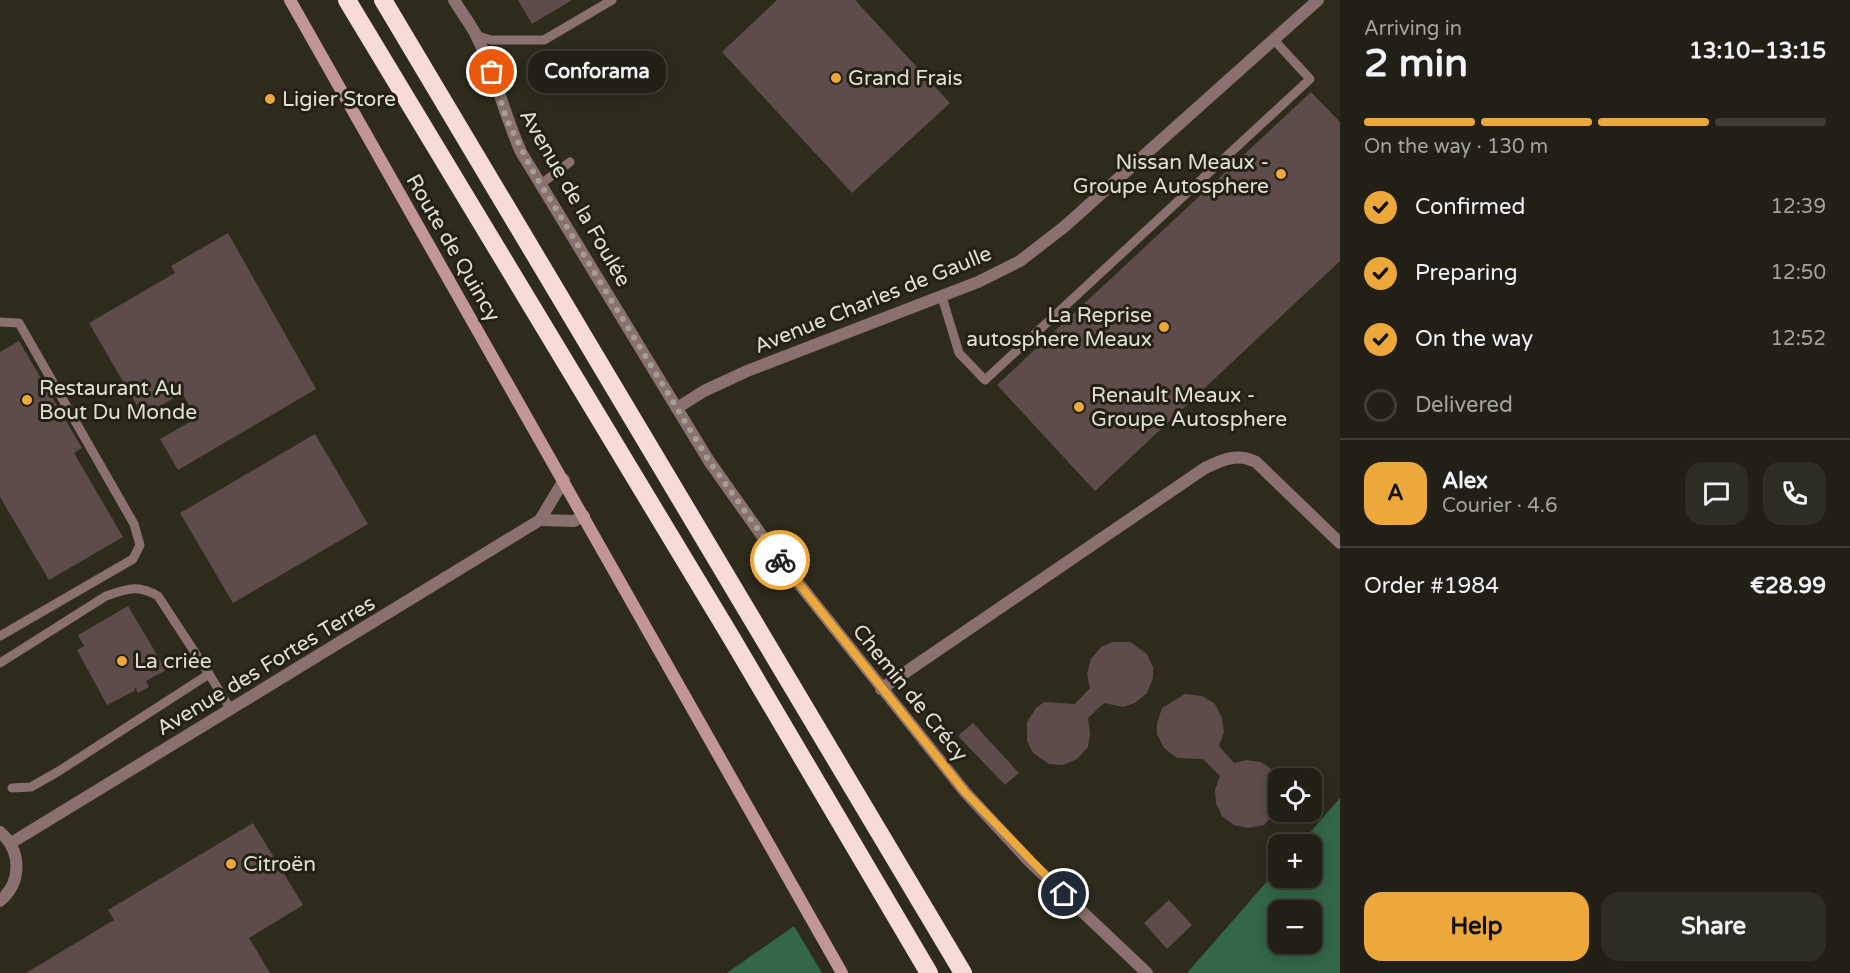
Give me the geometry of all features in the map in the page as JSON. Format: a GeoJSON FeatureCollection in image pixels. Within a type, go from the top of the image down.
{"type":"FeatureCollection","features":[{"type":"Feature","properties":{"kind":"highway"},"geometry":{"type":"LineString","coordinates":[[347,0],[725,626],[930,973]]}},
{"type":"Feature","properties":{"kind":"highway"},"geometry":{"type":"LineString","coordinates":[[383,0],[963,973]]}},
{"type":"Feature","properties":{"kind":"street","name":"Route de Quincy"},"geometry":{"type":"LineString","coordinates":[[290,0],[842,973]]}},
{"type":"Feature","properties":{"kind":"street","name":"Avenue de la Foulée"},"geometry":{"type":"LineString","coordinates":[[454,0],[476,35],[492,72],[506,118],[541,184],[676,408]]}},
{"type":"Feature","properties":{"kind":"street","name":"Avenue Charles de Gaulle"},"geometry":{"type":"LineString","coordinates":[[676,408],[704,391],[747,371],[942,297],[1020,261],[1064,227],[1318,0]]}},
{"type":"Feature","properties":{"kind":"street","name":"Chemin de Crécy"},"geometry":{"type":"LineString","coordinates":[[676,408],[709,461],[772,550],[965,792],[1031,862],[1147,973]]}},
{"type":"Feature","properties":{"kind":"street"},"geometry":{"type":"LineString","coordinates":[[881,689],[1196,475],[1226,458],[1244,456],[1257,462],[1340,543]]}},
{"type":"Feature","properties":{"kind":"street","name":"Avenue des Fortes Terres"},"geometry":{"type":"LineString","coordinates":[[11,843],[540,520],[564,480]]}},
{"type":"Feature","properties":{"kind":"street"},"geometry":{"type":"LineString","coordinates":[[540,520],[574,521],[584,516]]}},
{"type":"Feature","properties":{"kind":"street"},"geometry":{"type":"LineString","coordinates":[[0,832],[11,843],[16,857],[17,871],[14,884],[0,902]]}},
{"type":"Feature","properties":{"kind":"lane"},"geometry":{"type":"LineString","coordinates":[[476,35],[491,40],[544,40],[612,0]]}},
{"type":"Feature","properties":{"kind":"lane"},"geometry":{"type":"LineString","coordinates":[[942,297],[959,353],[985,380],[1310,79],[1274,40]]}},
{"type":"Feature","properties":{"kind":"lane"},"geometry":{"type":"LineString","coordinates":[[541,184],[570,162]]}},
{"type":"Feature","properties":{"kind":"lane"},"geometry":{"type":"LineString","coordinates":[[0,322],[19,323],[134,524],[140,545],[133,559],[0,636]]}},
{"type":"Feature","properties":{"kind":"lane"},"geometry":{"type":"LineString","coordinates":[[0,663],[106,596],[125,590],[145,588],[158,596],[231,710]]}},
{"type":"Feature","properties":{"kind":"lane"},"geometry":{"type":"LineString","coordinates":[[12,788],[31,787],[59,771],[209,674]]}},
{"type":"Feature","properties":{"kind":"green space"},"geometry":{"type":"Polygon","coordinates":[[[1340,798],[1340,973],[1187,973],[1268,880],[1268,888],[1322,888],[1322,834],[1309,834],[1319,822],[1322,822],[1322,819],[1340,798]]]}},
{"type":"Feature","properties":{"kind":"green space"},"geometry":{"type":"Polygon","coordinates":[[[794,926],[822,973],[727,973],[794,926]]]}},
{"type":"Feature","properties":{"kind":"building"},"geometry":{"type":"Polygon","coordinates":[[[518,0],[572,0],[532,24],[518,0]]]}},
{"type":"Feature","properties":{"kind":"building","name":"Grand Frais"},"geometry":{"type":"Polygon","coordinates":[[[777,0],[855,0],[950,103],[852,193],[722,52],[777,0]]]}},
{"type":"Feature","properties":{"kind":"building"},"geometry":{"type":"Polygon","coordinates":[[[1311,92],[1340,122],[1340,261],[1095,491],[997,385],[1311,92]]]}},
{"type":"Feature","properties":{"kind":"building"},"geometry":{"type":"Polygon","coordinates":[[[228,233],[316,389],[178,470],[160,439],[197,418],[182,393],[143,416],[89,323],[175,273],[171,266],[228,233]]]}},
{"type":"Feature","properties":{"kind":"building"},"geometry":{"type":"Polygon","coordinates":[[[19,341],[82,448],[74,453],[123,537],[49,580],[0,497],[0,352],[19,341]]]}},
{"type":"Feature","properties":{"kind":"building"},"geometry":{"type":"Polygon","coordinates":[[[315,434],[368,524],[233,603],[180,513],[315,434]]]}},
{"type":"Feature","properties":{"kind":"building","name":"La criée"},"geometry":{"type":"Polygon","coordinates":[[[128,606],[166,670],[146,681],[149,687],[138,693],[135,687],[134,691],[107,705],[77,650],[84,646],[78,635],[128,606]]]}},
{"type":"Feature","properties":{"kind":"building"},"geometry":{"type":"Polygon","coordinates":[[[1112,642],[1130,642],[1147,654],[1153,667],[1153,678],[1147,693],[1135,703],[1123,707],[1104,703],[1088,718],[1090,734],[1088,747],[1077,759],[1063,765],[1049,764],[1033,753],[1027,741],[1027,722],[1036,708],[1044,702],[1075,704],[1090,688],[1087,674],[1091,659],[1101,647],[1112,642]]]}},
{"type":"Feature","properties":{"kind":"building"},"geometry":{"type":"Polygon","coordinates":[[[1185,694],[1202,696],[1215,704],[1222,718],[1224,732],[1219,746],[1234,763],[1246,760],[1261,762],[1270,768],[1268,821],[1264,825],[1248,828],[1234,825],[1222,816],[1216,803],[1215,790],[1220,776],[1203,759],[1177,758],[1164,748],[1157,734],[1157,723],[1162,708],[1185,694]]]}},
{"type":"Feature","properties":{"kind":"building"},"geometry":{"type":"Polygon","coordinates":[[[973,723],[1019,773],[1005,785],[958,736],[973,723]]]}},
{"type":"Feature","properties":{"kind":"building","name":"Citroën"},"geometry":{"type":"Polygon","coordinates":[[[253,823],[303,905],[249,938],[270,973],[26,973],[114,920],[108,910],[253,823]]]}},
{"type":"Feature","properties":{"kind":"building"},"geometry":{"type":"Polygon","coordinates":[[[1169,900],[1192,925],[1167,949],[1144,923],[1169,900]]]}},
{"type":"Feature","properties":{"kind":"way so far"},"geometry":{"type":"LineString","coordinates":[[492,72],[506,118],[521,152],[709,461],[780,560]]}},
{"type":"Feature","properties":{"kind":"place","name":"Conforama"},"geometry":{"type":"Point","coordinates":[492,72]}},
{"type":"Feature","properties":{"kind":"place","name":"Grand Frais"},"geometry":{"type":"Point","coordinates":[836,78]}},
{"type":"Feature","properties":{"kind":"place","name":"Ligier Store"},"geometry":{"type":"Point","coordinates":[270,99]}},
{"type":"Feature","properties":{"kind":"place","name":"Nissan Meaux - Groupe Autosphere"},"geometry":{"type":"Point","coordinates":[1281,174]}},
{"type":"Feature","properties":{"kind":"place","name":"La Reprise autosphere Meaux"},"geometry":{"type":"Point","coordinates":[1164,327]}},
{"type":"Feature","properties":{"kind":"place","name":"Restaurant Au Bout Du Monde"},"geometry":{"type":"Point","coordinates":[27,400]}},
{"type":"Feature","properties":{"kind":"place","name":"Renault Meaux - Groupe Autosphere"},"geometry":{"type":"Point","coordinates":[1079,407]}},
{"type":"Feature","properties":{"kind":"place","name":"La criée"},"geometry":{"type":"Point","coordinates":[122,661]}},
{"type":"Feature","properties":{"kind":"place","name":"Citroën"},"geometry":{"type":"Point","coordinates":[231,864]}},
{"type":"Feature","properties":{"kind":"route"},"geometry":{"type":"LineString","coordinates":[[780,560],[965,792],[1064,894]]}}]}
